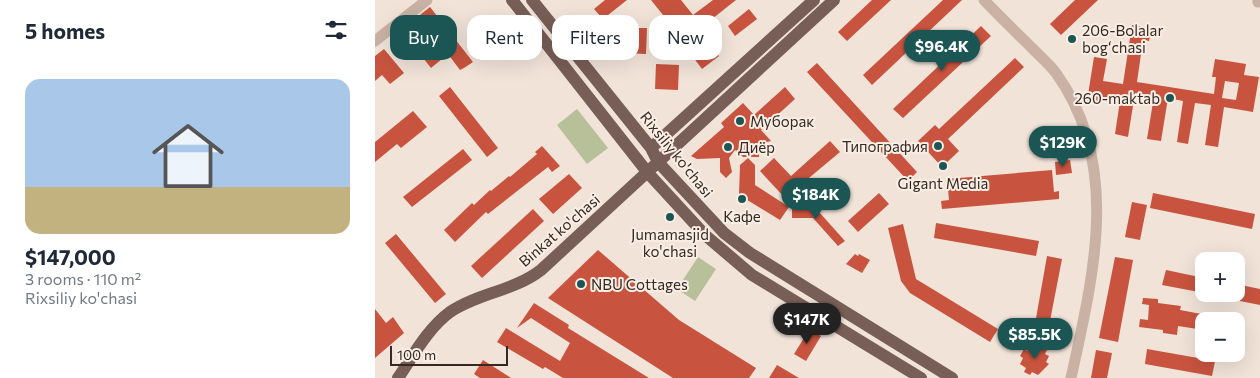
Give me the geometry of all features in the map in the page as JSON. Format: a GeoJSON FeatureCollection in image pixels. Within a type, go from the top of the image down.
{"type":"FeatureCollection","features":[{"type":"Feature","properties":{"kind":"main road"},"geometry":{"type":"LineString","coordinates":[[512,0],[648,173],[705,235],[729,257],[765,283],[921,378]]}},
{"type":"Feature","properties":{"kind":"main road","name":"Rixsiliy ko'chasi"},"geometry":{"type":"LineString","coordinates":[[532,0],[651,148],[658,162],[724,233],[773,269],[952,378]]}},
{"type":"Feature","properties":{"kind":"main road"},"geometry":{"type":"LineString","coordinates":[[648,173],[651,148],[814,0]]}},
{"type":"Feature","properties":{"kind":"main road","name":"Binkat ko'chasi"},"geometry":{"type":"LineString","coordinates":[[398,378],[427,336],[446,315],[465,304],[519,283],[537,273],[834,0]]}},
{"type":"Feature","properties":{"kind":"main road"},"geometry":{"type":"LineString","coordinates":[[571,75],[580,73],[583,64]]}},
{"type":"Feature","properties":{"kind":"main road"},"geometry":{"type":"LineString","coordinates":[[765,283],[764,272],[773,269]]}},
{"type":"Feature","properties":{"kind":"street"},"geometry":{"type":"LineString","coordinates":[[375,41],[427,0]]}},
{"type":"Feature","properties":{"kind":"street"},"geometry":{"type":"LineString","coordinates":[[984,0],[1056,72],[1077,110],[1093,154],[1098,199],[1097,242],[1071,378]]}},
{"type":"Feature","properties":{"kind":"green space"},"geometry":{"type":"Polygon","coordinates":[[[577,109],[608,148],[587,164],[557,125],[577,109]]]}},
{"type":"Feature","properties":{"kind":"green space"},"geometry":{"type":"Polygon","coordinates":[[[698,257],[716,269],[695,301],[677,289],[698,257]]]}},
{"type":"Feature","properties":{"kind":"building"},"geometry":{"type":"Polygon","coordinates":[[[605,0],[627,0],[608,15],[599,15],[594,9],[605,0]]]}},
{"type":"Feature","properties":{"kind":"building"},"geometry":{"type":"Polygon","coordinates":[[[651,0],[681,0],[693,15],[663,15],[651,0]]]}},
{"type":"Feature","properties":{"kind":"building"},"geometry":{"type":"Polygon","coordinates":[[[713,0],[736,0],[717,15],[693,15],[713,0]]]}},
{"type":"Feature","properties":{"kind":"building"},"geometry":{"type":"Polygon","coordinates":[[[872,0],[891,0],[847,41],[838,32],[872,0]]]}},
{"type":"Feature","properties":{"kind":"building"},"geometry":{"type":"Polygon","coordinates":[[[943,0],[962,0],[872,85],[863,75],[943,0]]]}},
{"type":"Feature","properties":{"kind":"building"},"geometry":{"type":"Polygon","coordinates":[[[1075,0],[1098,0],[1061,35],[1050,24],[1075,0]]]}},
{"type":"Feature","properties":{"kind":"building"},"geometry":{"type":"Polygon","coordinates":[[[430,7],[436,15],[420,15],[430,7]]]}},
{"type":"Feature","properties":{"kind":"building"},"geometry":{"type":"Polygon","coordinates":[[[749,9],[757,19],[735,36],[728,26],[749,9]]]}},
{"type":"Feature","properties":{"kind":"building"},"geometry":{"type":"Polygon","coordinates":[[[1132,25],[1152,28],[1149,41],[1143,40],[1137,82],[1214,94],[1216,77],[1212,77],[1215,59],[1246,64],[1244,75],[1259,77],[1253,112],[1224,107],[1218,147],[1205,145],[1211,105],[1195,103],[1188,144],[1177,142],[1183,101],[1168,98],[1161,141],[1147,139],[1154,96],[1135,93],[1128,137],[1115,134],[1120,101],[1100,98],[1100,103],[1087,101],[1094,57],[1107,59],[1103,81],[1123,84],[1132,25]],[[1225,81],[1222,98],[1236,100],[1239,83],[1225,81]]]}},
{"type":"Feature","properties":{"kind":"building"},"geometry":{"type":"Polygon","coordinates":[[[981,26],[991,36],[903,118],[893,109],[981,26]]]}},
{"type":"Feature","properties":{"kind":"building"},"geometry":{"type":"Polygon","coordinates":[[[639,28],[647,28],[646,54],[639,54],[639,28]]]}},
{"type":"Feature","properties":{"kind":"building"},"geometry":{"type":"Polygon","coordinates":[[[457,42],[467,54],[467,60],[473,62],[460,70],[452,60],[457,60],[457,42]]]}},
{"type":"Feature","properties":{"kind":"building"},"geometry":{"type":"Polygon","coordinates":[[[384,49],[390,56],[390,60],[393,60],[404,73],[390,84],[382,75],[375,81],[375,56],[384,49]]]}},
{"type":"Feature","properties":{"kind":"building"},"geometry":{"type":"Polygon","coordinates":[[[1015,58],[1024,67],[948,139],[959,151],[942,167],[918,141],[935,125],[939,129],[1015,58]]]}},
{"type":"Feature","properties":{"kind":"building"},"geometry":{"type":"Polygon","coordinates":[[[425,60],[441,60],[431,68],[425,60]]]}},
{"type":"Feature","properties":{"kind":"building"},"geometry":{"type":"Polygon","coordinates":[[[695,60],[714,60],[702,69],[695,60]]]}},
{"type":"Feature","properties":{"kind":"building"},"geometry":{"type":"Polygon","coordinates":[[[817,63],[917,172],[908,181],[807,72],[817,63]]]}},
{"type":"Feature","properties":{"kind":"building"},"geometry":{"type":"Polygon","coordinates":[[[656,64],[679,65],[678,90],[655,89],[656,64]]]}},
{"type":"Feature","properties":{"kind":"building"},"geometry":{"type":"Polygon","coordinates":[[[450,87],[498,148],[487,157],[439,96],[450,87]]]}},
{"type":"Feature","properties":{"kind":"building"},"geometry":{"type":"Polygon","coordinates":[[[785,87],[795,99],[761,130],[771,141],[759,144],[759,157],[743,157],[735,150],[729,158],[732,172],[726,178],[720,172],[720,158],[697,159],[691,156],[724,127],[721,123],[743,103],[754,115],[785,87]]]}},
{"type":"Feature","properties":{"kind":"building"},"geometry":{"type":"Polygon","coordinates":[[[413,111],[427,127],[401,148],[397,144],[375,162],[375,142],[413,111]]]}},
{"type":"Feature","properties":{"kind":"building"},"geometry":{"type":"Polygon","coordinates":[[[830,141],[840,152],[785,198],[760,171],[774,158],[791,176],[830,141]]]}},
{"type":"Feature","properties":{"kind":"building"},"geometry":{"type":"Polygon","coordinates":[[[542,146],[560,166],[552,172],[548,167],[488,214],[486,212],[455,242],[444,230],[472,203],[474,205],[490,190],[510,177],[537,154],[535,152],[542,146]]]}},
{"type":"Feature","properties":{"kind":"building"},"geometry":{"type":"Polygon","coordinates":[[[463,149],[472,160],[412,207],[403,197],[463,149]]]}},
{"type":"Feature","properties":{"kind":"building"},"geometry":{"type":"Polygon","coordinates":[[[748,158],[755,165],[755,185],[789,207],[780,220],[739,195],[740,165],[748,158]]]}},
{"type":"Feature","properties":{"kind":"building"},"geometry":{"type":"Polygon","coordinates":[[[1070,160],[1072,173],[1056,175],[1055,162],[1070,160]]]}},
{"type":"Feature","properties":{"kind":"building"},"geometry":{"type":"Polygon","coordinates":[[[1052,170],[1054,192],[1059,191],[1059,199],[942,209],[941,201],[949,200],[947,179],[1052,170]]]}},
{"type":"Feature","properties":{"kind":"building"},"geometry":{"type":"Polygon","coordinates":[[[569,174],[582,188],[553,214],[539,199],[569,174]]]}},
{"type":"Feature","properties":{"kind":"building"},"geometry":{"type":"Polygon","coordinates":[[[879,193],[889,204],[858,232],[848,221],[879,193]]]}},
{"type":"Feature","properties":{"kind":"building"},"geometry":{"type":"Polygon","coordinates":[[[1153,193],[1255,214],[1252,229],[1150,208],[1153,193]]]}},
{"type":"Feature","properties":{"kind":"building"},"geometry":{"type":"Polygon","coordinates":[[[1132,202],[1147,205],[1140,240],[1125,237],[1132,202]]]}},
{"type":"Feature","properties":{"kind":"building"},"geometry":{"type":"Polygon","coordinates":[[[789,203],[811,203],[845,241],[838,246],[813,218],[792,218],[792,209],[795,209],[789,203]]]}},
{"type":"Feature","properties":{"kind":"building"},"geometry":{"type":"Polygon","coordinates":[[[533,209],[544,221],[482,278],[471,266],[533,209]]]}},
{"type":"Feature","properties":{"kind":"building"},"geometry":{"type":"Polygon","coordinates":[[[936,223],[1039,241],[1036,256],[934,238],[936,223]]]}},
{"type":"Feature","properties":{"kind":"building"},"geometry":{"type":"Polygon","coordinates":[[[903,224],[916,279],[998,329],[990,342],[910,293],[901,281],[888,228],[903,224]]]}},
{"type":"Feature","properties":{"kind":"building"},"geometry":{"type":"Polygon","coordinates":[[[396,234],[446,294],[435,303],[385,243],[396,234]]]}},
{"type":"Feature","properties":{"kind":"building"},"geometry":{"type":"Polygon","coordinates":[[[598,250],[679,320],[756,368],[749,378],[673,378],[548,298],[598,250]]]}},
{"type":"Feature","properties":{"kind":"building"},"geometry":{"type":"Polygon","coordinates":[[[855,254],[870,260],[862,273],[846,264],[855,254]]]}},
{"type":"Feature","properties":{"kind":"building"},"geometry":{"type":"Polygon","coordinates":[[[1047,256],[1062,259],[1049,326],[1035,324],[1047,256]]]}},
{"type":"Feature","properties":{"kind":"building"},"geometry":{"type":"Polygon","coordinates":[[[1115,257],[1133,260],[1118,342],[1099,338],[1115,257]]]}},
{"type":"Feature","properties":{"kind":"building"},"geometry":{"type":"Polygon","coordinates":[[[1166,270],[1195,276],[1195,291],[1162,285],[1166,270]]]}},
{"type":"Feature","properties":{"kind":"building"},"geometry":{"type":"Polygon","coordinates":[[[1245,286],[1260,289],[1260,305],[1245,302],[1245,286]]]}},
{"type":"Feature","properties":{"kind":"building"},"geometry":{"type":"Polygon","coordinates":[[[1143,298],[1158,299],[1158,303],[1181,306],[1180,310],[1195,313],[1195,329],[1178,326],[1177,335],[1163,333],[1163,330],[1139,327],[1140,319],[1148,320],[1149,305],[1142,304],[1143,298]]]}},
{"type":"Feature","properties":{"kind":"building"},"geometry":{"type":"Polygon","coordinates":[[[534,303],[569,325],[568,328],[649,378],[563,378],[545,367],[543,369],[497,342],[506,328],[560,361],[570,343],[531,318],[517,328],[534,303]]]}},
{"type":"Feature","properties":{"kind":"building"},"geometry":{"type":"Polygon","coordinates":[[[375,309],[386,323],[393,317],[404,333],[375,358],[375,309]]]}},
{"type":"Feature","properties":{"kind":"building"},"geometry":{"type":"Polygon","coordinates":[[[809,330],[821,336],[806,361],[794,354],[809,330]]]}},
{"type":"Feature","properties":{"kind":"building"},"geometry":{"type":"Polygon","coordinates":[[[1031,345],[1037,348],[1039,345],[1047,350],[1045,354],[1049,356],[1046,362],[1049,364],[1038,375],[1032,372],[1030,375],[1024,372],[1026,368],[1020,364],[1023,358],[1020,356],[1024,349],[1027,351],[1031,345]]]}},
{"type":"Feature","properties":{"kind":"building"},"geometry":{"type":"Polygon","coordinates":[[[1147,349],[1195,357],[1195,362],[1215,362],[1212,376],[1145,364],[1147,349]]]}},
{"type":"Feature","properties":{"kind":"building"},"geometry":{"type":"Polygon","coordinates":[[[1096,350],[1112,353],[1107,378],[1091,378],[1096,350]]]}},
{"type":"Feature","properties":{"kind":"building"},"geometry":{"type":"Polygon","coordinates":[[[483,360],[511,378],[480,378],[474,374],[483,360]]]}},
{"type":"Feature","properties":{"kind":"building"},"geometry":{"type":"Polygon","coordinates":[[[777,365],[799,378],[769,378],[777,365]]]}},
{"type":"Feature","properties":{"kind":"place","name":"206-Bolalar bogʻchasi"},"geometry":{"type":"Point","coordinates":[1072,39]}},
{"type":"Feature","properties":{"kind":"place","name":"260-maktab"},"geometry":{"type":"Point","coordinates":[1170,98]}},
{"type":"Feature","properties":{"kind":"place","name":"Муборак"},"geometry":{"type":"Point","coordinates":[740,121]}},
{"type":"Feature","properties":{"kind":"place","name":"Типография"},"geometry":{"type":"Point","coordinates":[938,146]}},
{"type":"Feature","properties":{"kind":"place","name":"Диёр"},"geometry":{"type":"Point","coordinates":[728,147]}},
{"type":"Feature","properties":{"kind":"place","name":"Gigant Media"},"geometry":{"type":"Point","coordinates":[943,166]}},
{"type":"Feature","properties":{"kind":"place","name":"Кафе"},"geometry":{"type":"Point","coordinates":[742,199]}},
{"type":"Feature","properties":{"kind":"place","name":"Jumamasjid ko'chasi"},"geometry":{"type":"Point","coordinates":[670,217]}},
{"type":"Feature","properties":{"kind":"place","name":"NBU Cottages"},"geometry":{"type":"Point","coordinates":[581,284]}}]}
